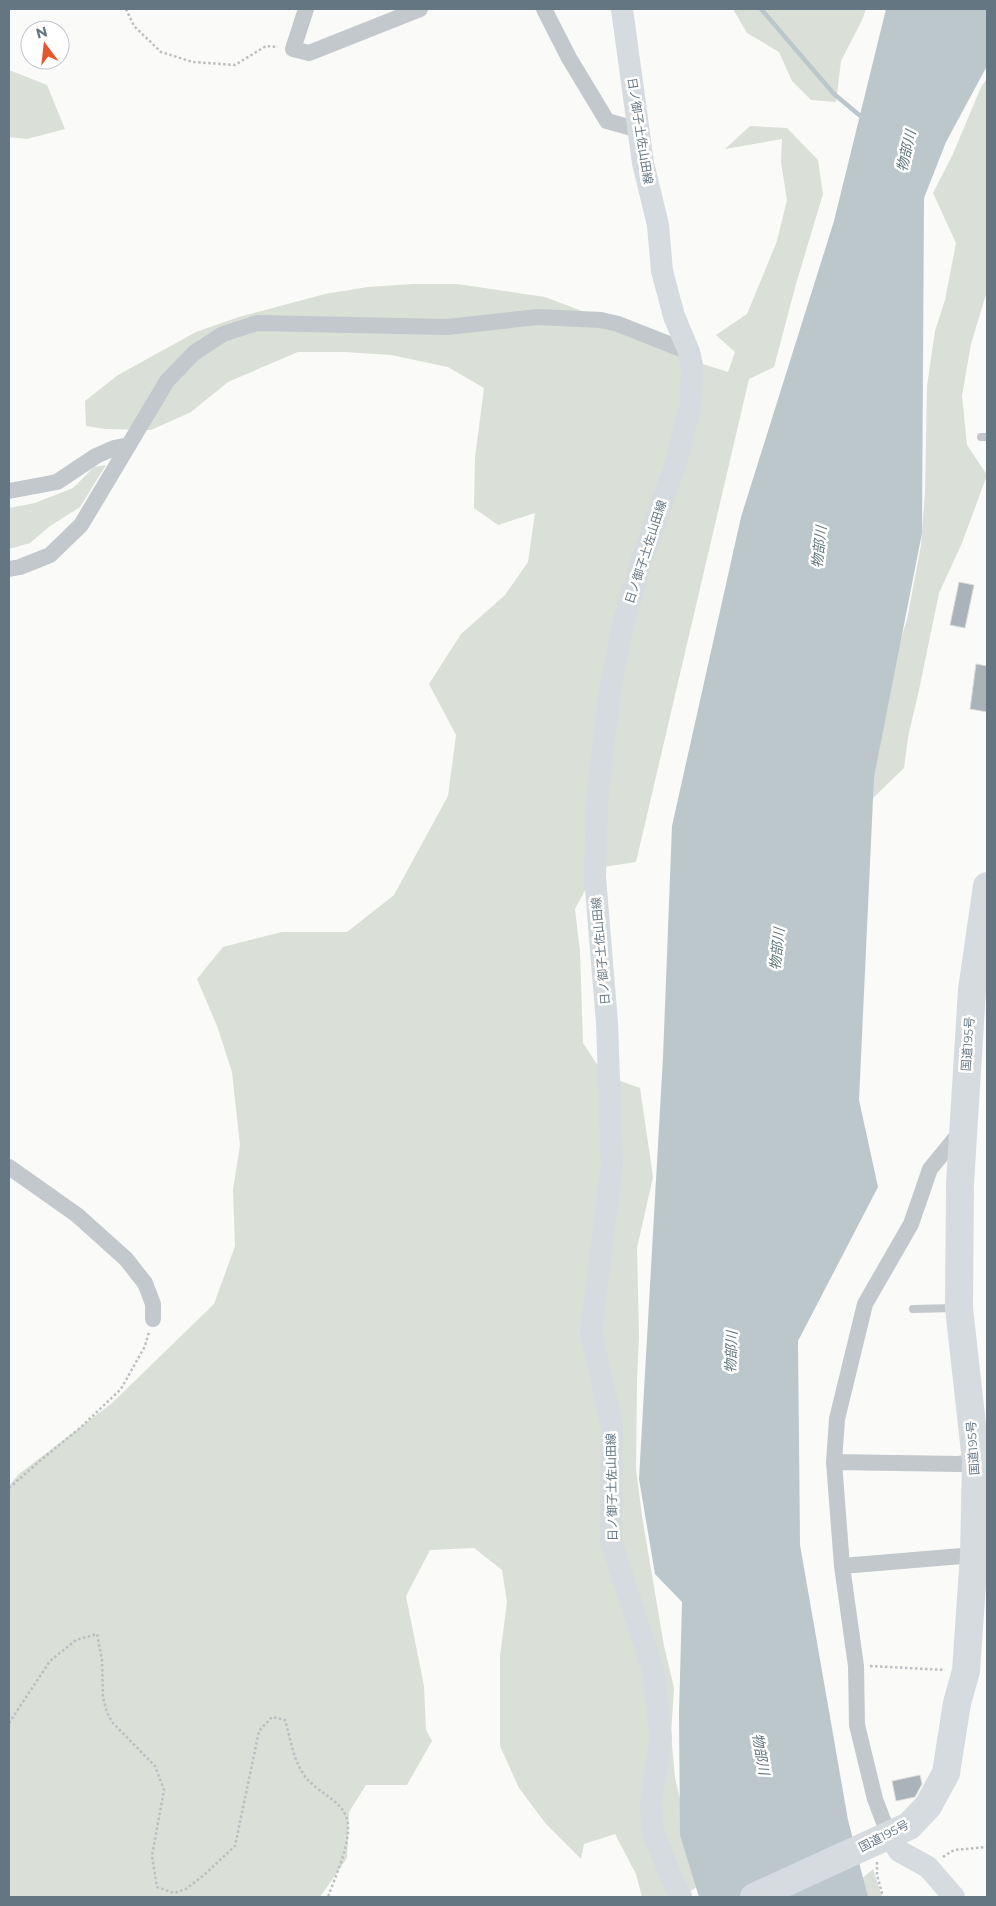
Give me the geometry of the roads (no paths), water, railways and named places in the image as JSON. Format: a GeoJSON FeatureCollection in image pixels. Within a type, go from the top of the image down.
{"type":"FeatureCollection","features":[{"type":"Feature","properties":{"kind":"highway","name":"国道195号"},"geometry":{"type":"LineString","coordinates":[[754,1897],[909,1826],[928,1806],[946,1773],[957,1703],[966,1671],[980,1553],[976,1460],[959,1308],[960,1184],[962,1130],[979,990],[987,886]]}},
{"type":"Feature","properties":{"kind":"main road","name":"日ノ御子土佐山田線"},"geometry":{"type":"LineString","coordinates":[[622,9],[643,163],[658,225],[662,271],[674,316],[689,352],[692,365],[691,404],[676,463],[642,559],[623,624],[610,691],[597,800],[595,877],[607,1024],[612,1165],[590,1332],[612,1426],[611,1542],[653,1670],[660,1737],[651,1803],[653,1832],[681,1897]]}},
{"type":"Feature","properties":{"kind":"main road"},"geometry":{"type":"LineString","coordinates":[[881,1840],[928,1868],[954,1897]]}},
{"type":"Feature","properties":{"kind":"street"},"geometry":{"type":"LineString","coordinates":[[306,9],[293,49],[309,52],[420,9]]}},
{"type":"Feature","properties":{"kind":"street"},"geometry":{"type":"LineString","coordinates":[[544,9],[569,58],[607,121],[639,130]]}},
{"type":"Feature","properties":{"kind":"street"},"geometry":{"type":"LineString","coordinates":[[9,569],[20,567],[50,554],[81,525],[167,381],[194,353],[223,334],[257,323],[418,328],[447,327],[538,317],[601,320],[618,324],[689,352]]}},
{"type":"Feature","properties":{"kind":"street"},"geometry":{"type":"LineString","coordinates":[[9,491],[57,482],[96,456],[114,448],[129,445]]}},
{"type":"Feature","properties":{"kind":"street"},"geometry":{"type":"LineString","coordinates":[[881,1840],[875,1799],[857,1725],[856,1666],[842,1566],[834,1462],[837,1419],[865,1304],[911,1224],[930,1169],[962,1130]]}},
{"type":"Feature","properties":{"kind":"street"},"geometry":{"type":"LineString","coordinates":[[9,1167],[77,1215],[126,1259],[145,1283],[153,1304],[153,1320]]}},
{"type":"Feature","properties":{"kind":"street"},"geometry":{"type":"LineString","coordinates":[[834,1462],[959,1464],[976,1460]]}},
{"type":"Feature","properties":{"kind":"street"},"geometry":{"type":"LineString","coordinates":[[842,1566],[980,1553]]}},
{"type":"Feature","properties":{"kind":"lane"},"geometry":{"type":"LineString","coordinates":[[913,1309],[959,1308]]}},
{"type":"Feature","properties":{"kind":"water","name":"物部川"},"geometry":{"type":"Polygon","coordinates":[[[886,9],[987,9],[987,66],[946,142],[924,198],[922,533],[874,777],[859,1100],[878,1187],[798,1341],[800,1545],[848,1820],[868,1897],[699,1897],[680,1835],[679,1713],[682,1602],[655,1574],[639,1479],[663,1057],[672,826],[741,517],[834,221],[886,9]]]}},
{"type":"Feature","properties":{"kind":"waterway"},"geometry":{"type":"LineString","coordinates":[[761,9],[834,94],[864,119]]}}]}
